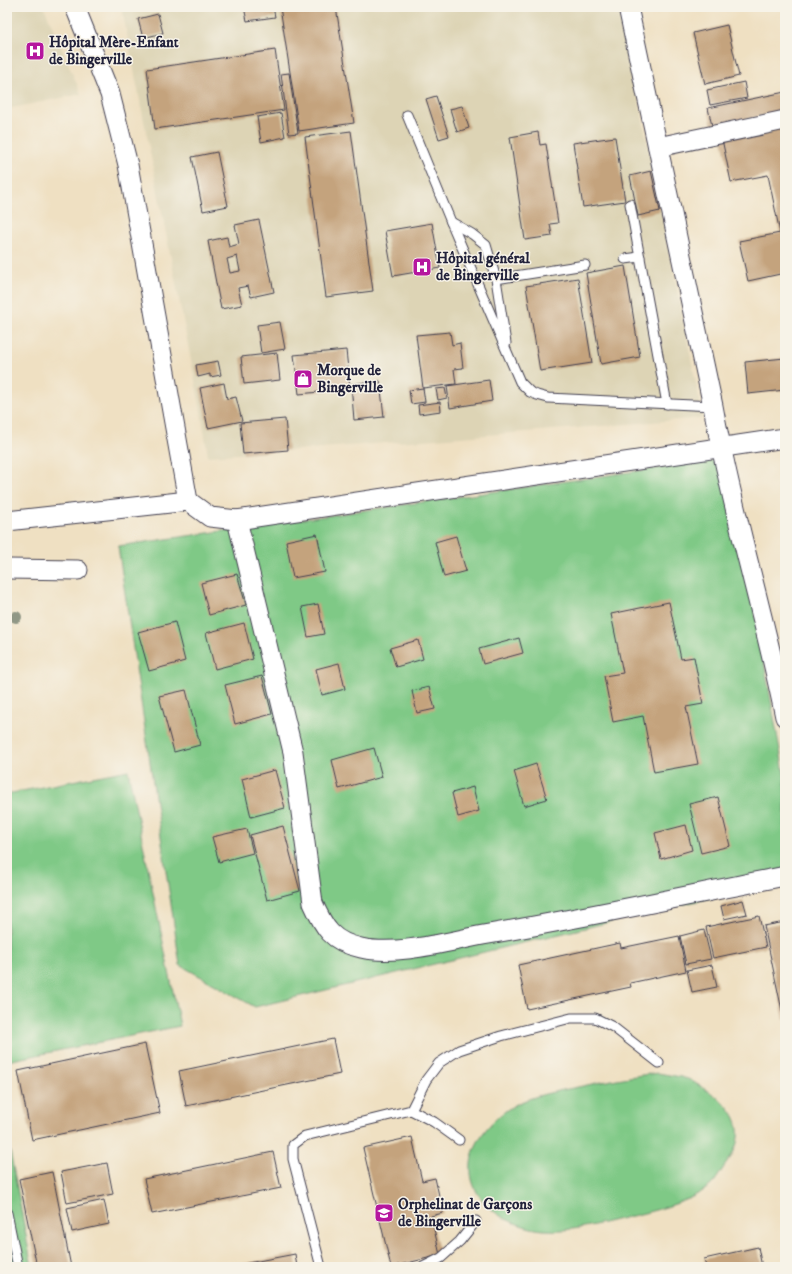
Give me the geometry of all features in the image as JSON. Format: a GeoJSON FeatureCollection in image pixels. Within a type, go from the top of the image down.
{"type":"FeatureCollection","features":[{"type":"Feature","properties":{"kind":"street"},"geometry":{"type":"LineString","coordinates":[[75,7],[110,94],[128,165],[188,501]]}},
{"type":"Feature","properties":{"kind":"street"},"geometry":{"type":"LineString","coordinates":[[628,7],[713,406],[720,449],[779,661],[785,717]]}},
{"type":"Feature","properties":{"kind":"street"},"geometry":{"type":"LineString","coordinates":[[658,147],[785,120]]}},
{"type":"Feature","properties":{"kind":"street"},"geometry":{"type":"LineString","coordinates":[[7,521],[188,501],[210,517],[237,520],[720,449],[785,438]]}},
{"type":"Feature","properties":{"kind":"street"},"geometry":{"type":"LineString","coordinates":[[237,520],[293,752],[313,903],[322,924],[336,939],[360,948],[381,950],[406,949],[523,928],[785,876]]}},
{"type":"Feature","properties":{"kind":"street"},"geometry":{"type":"LineString","coordinates":[[7,569],[78,570]]}},
{"type":"Feature","properties":{"kind":"lane"},"geometry":{"type":"LineString","coordinates":[[408,115],[451,222],[508,356],[520,382],[530,392],[548,398],[713,406]]}},
{"type":"Feature","properties":{"kind":"lane"},"geometry":{"type":"LineString","coordinates":[[630,204],[667,404]]}},
{"type":"Feature","properties":{"kind":"lane"},"geometry":{"type":"LineString","coordinates":[[451,222],[480,239],[486,245],[496,279],[508,356]]}},
{"type":"Feature","properties":{"kind":"lane"},"geometry":{"type":"LineString","coordinates":[[625,259],[640,256]]}},
{"type":"Feature","properties":{"kind":"lane"},"geometry":{"type":"LineString","coordinates":[[496,279],[585,265]]}},
{"type":"Feature","properties":{"kind":"lane"},"geometry":{"type":"LineString","coordinates":[[412,1110],[426,1080],[439,1064],[459,1050],[501,1036],[571,1018],[595,1018],[613,1027],[659,1063]]}},
{"type":"Feature","properties":{"kind":"lane"},"geometry":{"type":"LineString","coordinates":[[320,1267],[292,1159],[293,1145],[305,1136],[412,1110],[434,1122],[459,1140]]}},
{"type":"Feature","properties":{"kind":"lane"},"geometry":{"type":"LineString","coordinates":[[7,1213],[18,1267]]}},
{"type":"Feature","properties":{"kind":"lane"},"geometry":{"type":"LineString","coordinates":[[423,1267],[441,1258],[460,1241],[476,1221]]}},
{"type":"Feature","properties":{"kind":"shaded area","name":"Hôpital Mère-Enfant de Bingerville"},"geometry":{"type":"Polygon","coordinates":[[[7,7],[44,7],[81,94],[7,109],[7,7]]]}},
{"type":"Feature","properties":{"kind":"shaded area","name":"Hôpital général de Bingerville"},"geometry":{"type":"Polygon","coordinates":[[[136,7],[620,7],[703,418],[208,456],[201,411],[122,9],[136,7]]]}},
{"type":"Feature","properties":{"kind":"green space"},"geometry":{"type":"Polygon","coordinates":[[[727,458],[785,778],[785,880],[255,1007],[180,965],[118,546],[727,458]]]}},
{"type":"Feature","properties":{"kind":"green space"},"geometry":{"type":"Polygon","coordinates":[[[128,770],[180,1026],[7,1061],[7,794],[128,770]]]}},
{"type":"Feature","properties":{"kind":"green space"},"geometry":{"type":"Polygon","coordinates":[[[658,1073],[685,1078],[694,1082],[724,1103],[736,1120],[738,1130],[734,1152],[710,1186],[701,1192],[691,1198],[646,1213],[585,1227],[554,1230],[528,1227],[502,1217],[486,1204],[476,1190],[471,1175],[472,1160],[476,1145],[485,1131],[498,1117],[513,1106],[528,1099],[553,1092],[618,1079],[658,1073]]]}},
{"type":"Feature","properties":{"kind":"green space"},"geometry":{"type":"Polygon","coordinates":[[[7,1135],[32,1267],[7,1267],[7,1135]]]}},
{"type":"Feature","properties":{"kind":"building"},"geometry":{"type":"Polygon","coordinates":[[[244,7],[273,7],[275,17],[247,21],[244,7]]]}},
{"type":"Feature","properties":{"kind":"building"},"geometry":{"type":"Polygon","coordinates":[[[280,7],[336,7],[354,123],[299,131],[280,7]]]}},
{"type":"Feature","properties":{"kind":"building"},"geometry":{"type":"Polygon","coordinates":[[[158,14],[163,33],[143,38],[138,19],[158,14]]]}},
{"type":"Feature","properties":{"kind":"building"},"geometry":{"type":"Polygon","coordinates":[[[727,25],[739,76],[705,84],[693,33],[727,25]]]}},
{"type":"Feature","properties":{"kind":"building"},"geometry":{"type":"Polygon","coordinates":[[[275,50],[284,110],[155,129],[147,69],[275,50]]]}},
{"type":"Feature","properties":{"kind":"building"},"geometry":{"type":"Polygon","coordinates":[[[289,73],[298,133],[289,134],[281,74],[289,73]]]}},
{"type":"Feature","properties":{"kind":"building"},"geometry":{"type":"Polygon","coordinates":[[[744,82],[747,98],[710,105],[707,90],[744,82]]]}},
{"type":"Feature","properties":{"kind":"building"},"geometry":{"type":"Polygon","coordinates":[[[785,92],[785,111],[712,126],[708,108],[785,92]]]}},
{"type":"Feature","properties":{"kind":"building"},"geometry":{"type":"Polygon","coordinates":[[[436,96],[449,136],[439,139],[426,99],[436,96]]]}},
{"type":"Feature","properties":{"kind":"building"},"geometry":{"type":"Polygon","coordinates":[[[462,106],[469,128],[457,132],[450,109],[462,106]]]}},
{"type":"Feature","properties":{"kind":"building"},"geometry":{"type":"Polygon","coordinates":[[[281,113],[285,137],[261,142],[257,117],[281,113]]]}},
{"type":"Feature","properties":{"kind":"building"},"geometry":{"type":"Polygon","coordinates":[[[785,126],[785,273],[748,281],[739,241],[780,233],[768,175],[731,182],[722,139],[785,126]]]}},
{"type":"Feature","properties":{"kind":"building"},"geometry":{"type":"Polygon","coordinates":[[[351,131],[373,291],[326,297],[305,137],[351,131]]]}},
{"type":"Feature","properties":{"kind":"building"},"geometry":{"type":"Polygon","coordinates":[[[538,132],[540,145],[546,144],[558,223],[550,224],[552,236],[525,240],[510,137],[538,132]]]}},
{"type":"Feature","properties":{"kind":"building"},"geometry":{"type":"Polygon","coordinates":[[[615,137],[625,201],[583,207],[573,143],[615,137]]]}},
{"type":"Feature","properties":{"kind":"building"},"geometry":{"type":"Polygon","coordinates":[[[217,152],[228,206],[203,211],[192,157],[217,152]]]}},
{"type":"Feature","properties":{"kind":"building"},"geometry":{"type":"Polygon","coordinates":[[[651,171],[660,211],[638,216],[630,176],[651,171]]]}},
{"type":"Feature","properties":{"kind":"building"},"geometry":{"type":"Polygon","coordinates":[[[259,220],[274,292],[251,297],[248,286],[238,288],[242,305],[221,309],[208,241],[227,237],[229,247],[239,244],[235,225],[259,220]],[[237,256],[227,259],[230,273],[240,271],[237,256]]]}},
{"type":"Feature","properties":{"kind":"building"},"geometry":{"type":"Polygon","coordinates":[[[432,223],[440,268],[393,276],[385,231],[432,223]]]}},
{"type":"Feature","properties":{"kind":"building"},"geometry":{"type":"Polygon","coordinates":[[[625,266],[640,357],[601,364],[586,273],[625,266]]]}},
{"type":"Feature","properties":{"kind":"building"},"geometry":{"type":"Polygon","coordinates":[[[578,278],[592,363],[540,371],[526,286],[578,278]]]}},
{"type":"Feature","properties":{"kind":"building"},"geometry":{"type":"Polygon","coordinates":[[[280,322],[285,349],[261,353],[257,325],[280,322]]]}},
{"type":"Feature","properties":{"kind":"building"},"geometry":{"type":"Polygon","coordinates":[[[450,332],[452,345],[460,343],[463,368],[454,369],[456,384],[423,388],[416,335],[450,332]]]}},
{"type":"Feature","properties":{"kind":"building"},"geometry":{"type":"Polygon","coordinates":[[[346,350],[350,389],[299,394],[294,355],[346,350]]]}},
{"type":"Feature","properties":{"kind":"building"},"geometry":{"type":"Polygon","coordinates":[[[277,353],[280,380],[244,384],[241,357],[277,353]]]}},
{"type":"Feature","properties":{"kind":"building"},"geometry":{"type":"Polygon","coordinates":[[[785,358],[785,390],[748,394],[745,362],[785,358]]]}},
{"type":"Feature","properties":{"kind":"building"},"geometry":{"type":"Polygon","coordinates":[[[218,361],[221,375],[210,377],[210,374],[198,377],[196,365],[218,361]]]}},
{"type":"Feature","properties":{"kind":"building"},"geometry":{"type":"Polygon","coordinates":[[[489,380],[492,401],[450,408],[447,386],[489,380]]]}},
{"type":"Feature","properties":{"kind":"building"},"geometry":{"type":"Polygon","coordinates":[[[380,381],[384,417],[354,420],[351,384],[380,381]]]}},
{"type":"Feature","properties":{"kind":"building"},"geometry":{"type":"Polygon","coordinates":[[[224,383],[227,399],[236,397],[242,421],[208,428],[200,388],[224,383]]]}},
{"type":"Feature","properties":{"kind":"building"},"geometry":{"type":"Polygon","coordinates":[[[423,388],[425,402],[411,404],[409,390],[423,388]]]}},
{"type":"Feature","properties":{"kind":"building"},"geometry":{"type":"Polygon","coordinates":[[[445,388],[447,398],[438,400],[436,389],[445,388]]]}},
{"type":"Feature","properties":{"kind":"building"},"geometry":{"type":"Polygon","coordinates":[[[440,402],[441,411],[419,414],[418,405],[440,402]]]}},
{"type":"Feature","properties":{"kind":"building"},"geometry":{"type":"Polygon","coordinates":[[[285,419],[288,450],[243,454],[240,423],[285,419]]]}},
{"type":"Feature","properties":{"kind":"building"},"geometry":{"type":"Polygon","coordinates":[[[317,534],[325,572],[293,578],[286,541],[317,534]]]}},
{"type":"Feature","properties":{"kind":"building"},"geometry":{"type":"Polygon","coordinates":[[[456,536],[466,571],[444,577],[435,542],[456,536]]]}},
{"type":"Feature","properties":{"kind":"building"},"geometry":{"type":"Polygon","coordinates":[[[237,574],[246,605],[209,615],[201,583],[237,574]]]}},
{"type":"Feature","properties":{"kind":"building"},"geometry":{"type":"Polygon","coordinates":[[[669,602],[681,659],[694,657],[703,704],[686,707],[698,764],[654,772],[643,716],[613,722],[604,676],[623,673],[611,614],[669,602]]]}},
{"type":"Feature","properties":{"kind":"building"},"geometry":{"type":"Polygon","coordinates":[[[318,604],[324,634],[308,637],[302,607],[318,604]]]}},
{"type":"Feature","properties":{"kind":"building"},"geometry":{"type":"Polygon","coordinates":[[[175,622],[185,661],[149,671],[138,632],[175,622]]]}},
{"type":"Feature","properties":{"kind":"building"},"geometry":{"type":"Polygon","coordinates":[[[244,623],[253,659],[215,669],[206,633],[244,623]]]}},
{"type":"Feature","properties":{"kind":"building"},"geometry":{"type":"Polygon","coordinates":[[[519,638],[523,653],[483,664],[479,649],[519,638]]]}},
{"type":"Feature","properties":{"kind":"building"},"geometry":{"type":"Polygon","coordinates":[[[418,640],[423,659],[396,667],[390,648],[418,640]]]}},
{"type":"Feature","properties":{"kind":"building"},"geometry":{"type":"Polygon","coordinates":[[[339,663],[345,689],[322,695],[316,669],[339,663]]]}},
{"type":"Feature","properties":{"kind":"building"},"geometry":{"type":"Polygon","coordinates":[[[262,676],[272,714],[235,724],[225,685],[262,676]]]}},
{"type":"Feature","properties":{"kind":"building"},"geometry":{"type":"Polygon","coordinates":[[[429,687],[435,709],[417,713],[412,691],[429,687]]]}},
{"type":"Feature","properties":{"kind":"building"},"geometry":{"type":"Polygon","coordinates":[[[186,690],[200,745],[174,752],[159,696],[186,690]]]}},
{"type":"Feature","properties":{"kind":"building"},"geometry":{"type":"Polygon","coordinates":[[[374,748],[382,777],[339,789],[332,760],[374,748]]]}},
{"type":"Feature","properties":{"kind":"building"},"geometry":{"type":"Polygon","coordinates":[[[536,764],[547,799],[524,806],[514,771],[536,764]]]}},
{"type":"Feature","properties":{"kind":"building"},"geometry":{"type":"Polygon","coordinates":[[[275,770],[285,808],[251,817],[242,779],[275,770]]]}},
{"type":"Feature","properties":{"kind":"building"},"geometry":{"type":"Polygon","coordinates":[[[473,787],[479,811],[458,817],[452,793],[473,787]]]}},
{"type":"Feature","properties":{"kind":"building"},"geometry":{"type":"Polygon","coordinates":[[[718,797],[730,846],[701,853],[689,804],[718,797]]]}},
{"type":"Feature","properties":{"kind":"building"},"geometry":{"type":"Polygon","coordinates":[[[686,825],[692,850],[661,859],[655,833],[686,825]]]}},
{"type":"Feature","properties":{"kind":"building"},"geometry":{"type":"Polygon","coordinates":[[[283,826],[300,891],[267,900],[250,835],[283,826]]]}},
{"type":"Feature","properties":{"kind":"building"},"geometry":{"type":"Polygon","coordinates":[[[247,829],[253,853],[219,862],[212,837],[247,829]]]}},
{"type":"Feature","properties":{"kind":"building"},"geometry":{"type":"Polygon","coordinates":[[[743,900],[747,914],[724,919],[721,906],[743,900]]]}},
{"type":"Feature","properties":{"kind":"building"},"geometry":{"type":"Polygon","coordinates":[[[759,916],[766,947],[713,958],[706,927],[759,916]]]}},
{"type":"Feature","properties":{"kind":"building"},"geometry":{"type":"Polygon","coordinates":[[[785,922],[785,1020],[784,1020],[764,926],[785,922]]]}},
{"type":"Feature","properties":{"kind":"building"},"geometry":{"type":"Polygon","coordinates":[[[704,930],[711,959],[686,964],[680,936],[704,930]]]}},
{"type":"Feature","properties":{"kind":"building"},"geometry":{"type":"Polygon","coordinates":[[[679,936],[686,971],[630,983],[631,987],[527,1009],[518,965],[620,943],[621,948],[679,936]]]}},
{"type":"Feature","properties":{"kind":"building"},"geometry":{"type":"Polygon","coordinates":[[[712,965],[717,987],[692,992],[687,970],[712,965]]]}},
{"type":"Feature","properties":{"kind":"building"},"geometry":{"type":"Polygon","coordinates":[[[333,1039],[340,1074],[186,1106],[179,1071],[333,1039]]]}},
{"type":"Feature","properties":{"kind":"building"},"geometry":{"type":"Polygon","coordinates":[[[145,1044],[160,1113],[32,1140],[18,1071],[145,1044]]]}},
{"type":"Feature","properties":{"kind":"building"},"geometry":{"type":"Polygon","coordinates":[[[412,1137],[422,1181],[435,1178],[443,1213],[431,1216],[440,1255],[391,1267],[363,1148],[412,1137]]]}},
{"type":"Feature","properties":{"kind":"building"},"geometry":{"type":"Polygon","coordinates":[[[273,1152],[281,1188],[152,1214],[144,1179],[273,1152]]]}},
{"type":"Feature","properties":{"kind":"building"},"geometry":{"type":"Polygon","coordinates":[[[107,1163],[113,1194],[67,1203],[61,1172],[107,1163]]]}},
{"type":"Feature","properties":{"kind":"building"},"geometry":{"type":"Polygon","coordinates":[[[52,1172],[71,1267],[37,1267],[19,1179],[52,1172]]]}},
{"type":"Feature","properties":{"kind":"building"},"geometry":{"type":"Polygon","coordinates":[[[104,1200],[109,1224],[72,1232],[67,1208],[104,1200]]]}},
{"type":"Feature","properties":{"kind":"building"},"geometry":{"type":"Polygon","coordinates":[[[758,1247],[762,1267],[706,1267],[704,1259],[758,1247]]]}},
{"type":"Feature","properties":{"kind":"building"},"geometry":{"type":"Polygon","coordinates":[[[295,1254],[297,1267],[232,1267],[232,1266],[295,1254]]]}},
{"type":"Feature","properties":{"kind":"place","name":"Hôpital Mère-Enfant de Bingerville"},"geometry":{"type":"Point","coordinates":[35,51]}},
{"type":"Feature","properties":{"kind":"place","name":"Hôpital général de Bingerville"},"geometry":{"type":"Point","coordinates":[422,267]}},
{"type":"Feature","properties":{"kind":"place","name":"Morque de Bingerville"},"geometry":{"type":"Point","coordinates":[303,379]}},
{"type":"Feature","properties":{"kind":"place","name":"Orphelinat de Garçons de Bingerville"},"geometry":{"type":"Point","coordinates":[384,1213]}}]}
